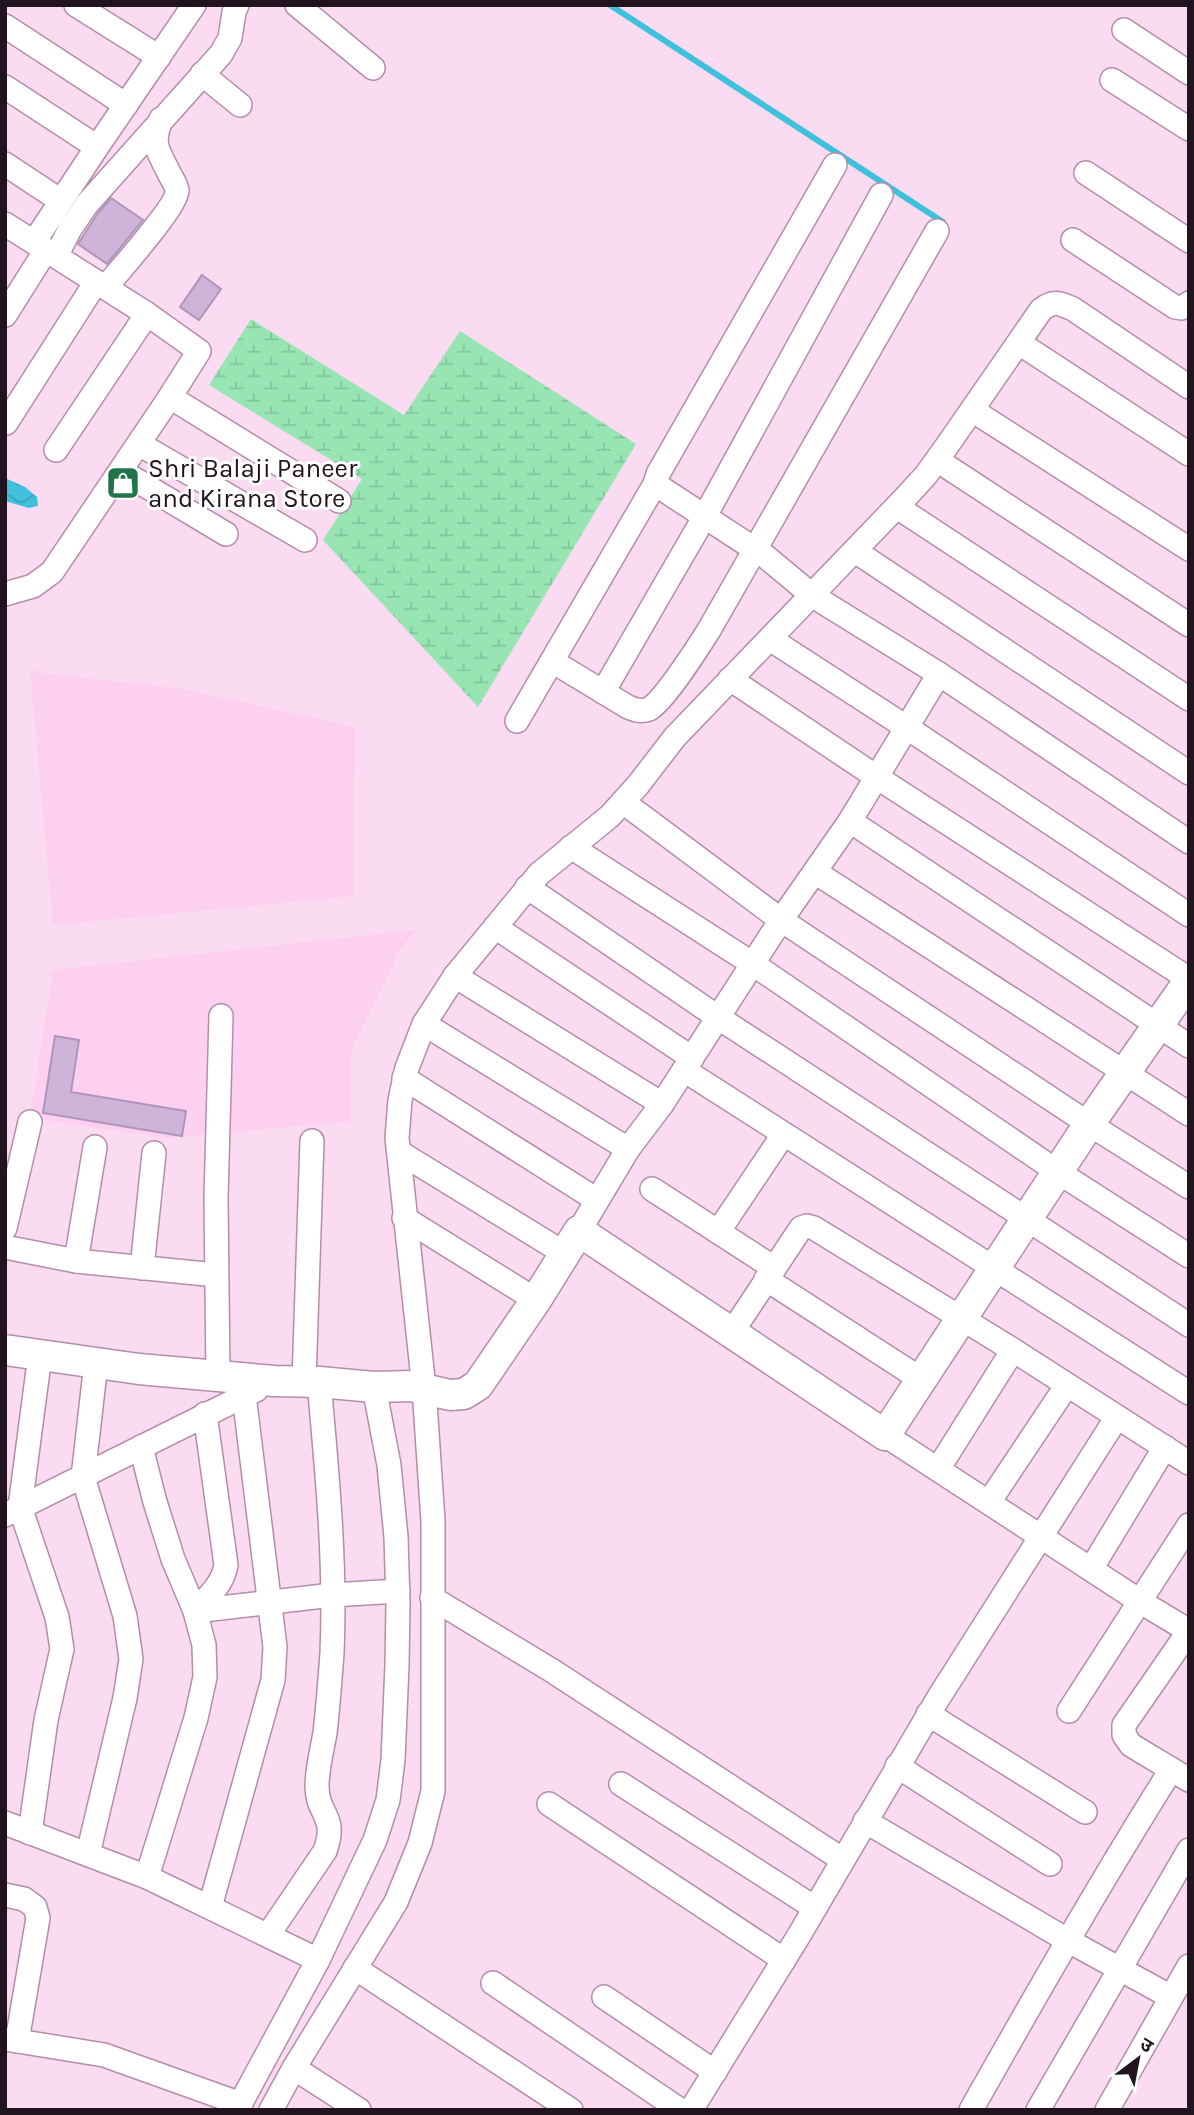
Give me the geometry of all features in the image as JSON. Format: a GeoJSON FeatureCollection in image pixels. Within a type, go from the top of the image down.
{"type":"FeatureCollection","features":[{"type":"Feature","properties":{"kind":"street"},"geometry":{"type":"LineString","coordinates":[[76,5],[159,57]]}},
{"type":"Feature","properties":{"kind":"street"},"geometry":{"type":"LineString","coordinates":[[45,249],[69,229],[87,204],[221,54],[237,5]]}},
{"type":"Feature","properties":{"kind":"street"},"geometry":{"type":"LineString","coordinates":[[298,5],[373,68]]}},
{"type":"Feature","properties":{"kind":"street"},"geometry":{"type":"LineString","coordinates":[[5,315],[45,249],[61,201],[192,6]]}},
{"type":"Feature","properties":{"kind":"street"},"geometry":{"type":"LineString","coordinates":[[5,26],[126,105]]}},
{"type":"Feature","properties":{"kind":"street"},"geometry":{"type":"LineString","coordinates":[[1124,30],[1189,73]]}},
{"type":"Feature","properties":{"kind":"street"},"geometry":{"type":"LineString","coordinates":[[202,74],[240,105]]}},
{"type":"Feature","properties":{"kind":"street"},"geometry":{"type":"LineString","coordinates":[[1112,80],[1189,129]]}},
{"type":"Feature","properties":{"kind":"street"},"geometry":{"type":"LineString","coordinates":[[5,88],[97,147]]}},
{"type":"Feature","properties":{"kind":"street"},"geometry":{"type":"LineString","coordinates":[[6,423],[101,284],[169,210],[177,194],[156,147],[155,137],[161,119]]}},
{"type":"Feature","properties":{"kind":"street"},"geometry":{"type":"LineString","coordinates":[[5,164],[61,201]]}},
{"type":"Feature","properties":{"kind":"street"},"geometry":{"type":"LineString","coordinates":[[517,721],[655,484],[658,474],[835,165]]}},
{"type":"Feature","properties":{"kind":"street"},"geometry":{"type":"LineString","coordinates":[[1086,173],[1189,241]]}},
{"type":"Feature","properties":{"kind":"street"},"geometry":{"type":"LineString","coordinates":[[604,692],[705,516],[881,195]]}},
{"type":"Feature","properties":{"kind":"street"},"geometry":{"type":"LineString","coordinates":[[5,224],[147,314],[199,351],[52,572],[33,586],[5,594]]}},
{"type":"Feature","properties":{"kind":"street"},"geometry":{"type":"LineString","coordinates":[[552,661],[638,711],[655,704],[703,640],[937,231]]}},
{"type":"Feature","properties":{"kind":"street"},"geometry":{"type":"LineString","coordinates":[[1073,240],[1175,307],[1182,309],[1189,303]]}},
{"type":"Feature","properties":{"kind":"street"},"geometry":{"type":"LineString","coordinates":[[5,1895],[24,1899],[35,1907],[38,1918],[11,2040],[104,2055],[239,2107],[318,1960],[375,1840],[388,1800],[393,1746],[398,1591],[389,1465],[400,1387],[404,1218],[397,1138],[404,1078],[424,1024],[455,976],[527,887],[546,867],[623,803],[666,746],[770,639],[808,592],[855,551],[897,508],[937,460],[1041,310],[1048,304],[1055,302],[1073,309],[1189,387]]}},
{"type":"Feature","properties":{"kind":"street"},"geometry":{"type":"LineString","coordinates":[[56,450],[147,314]]}},
{"type":"Feature","properties":{"kind":"street"},"geometry":{"type":"LineString","coordinates":[[1019,343],[1189,454]]}},
{"type":"Feature","properties":{"kind":"street"},"geometry":{"type":"LineString","coordinates":[[170,397],[338,501]]}},
{"type":"Feature","properties":{"kind":"street"},"geometry":{"type":"LineString","coordinates":[[972,410],[1189,549]]}},
{"type":"Feature","properties":{"kind":"street"},"geometry":{"type":"LineString","coordinates":[[139,444],[305,540]]}},
{"type":"Feature","properties":{"kind":"street"},"geometry":{"type":"LineString","coordinates":[[937,460],[1189,625]]}},
{"type":"Feature","properties":{"kind":"street"},"geometry":{"type":"LineString","coordinates":[[121,471],[226,534]]}},
{"type":"Feature","properties":{"kind":"street"},"geometry":{"type":"LineString","coordinates":[[655,484],[754,549],[808,592],[939,674],[1189,842]]}},
{"type":"Feature","properties":{"kind":"street"},"geometry":{"type":"LineString","coordinates":[[897,508],[1189,699]]}},
{"type":"Feature","properties":{"kind":"street"},"geometry":{"type":"LineString","coordinates":[[855,551],[1189,773]]}},
{"type":"Feature","properties":{"kind":"street"},"geometry":{"type":"LineString","coordinates":[[770,639],[1189,915]]}},
{"type":"Feature","properties":{"kind":"street"},"geometry":{"type":"LineString","coordinates":[[5,1350],[218,1377],[400,1387],[450,1395],[464,1394],[478,1385],[536,1300],[628,1149],[662,1104],[781,920],[850,821],[939,674]]}},
{"type":"Feature","properties":{"kind":"street"},"geometry":{"type":"LineString","coordinates":[[730,679],[877,778],[1189,980],[1089,1124],[886,1434]]}},
{"type":"Feature","properties":{"kind":"street"},"geometry":{"type":"LineString","coordinates":[[623,803],[781,920],[1189,1187]]}},
{"type":"Feature","properties":{"kind":"street"},"geometry":{"type":"LineString","coordinates":[[850,821],[1189,1046]]}},
{"type":"Feature","properties":{"kind":"street"},"geometry":{"type":"LineString","coordinates":[[571,847],[753,964],[1058,1172],[1189,1255]]}},
{"type":"Feature","properties":{"kind":"street"},"geometry":{"type":"LineString","coordinates":[[815,872],[1189,1114]]}},
{"type":"Feature","properties":{"kind":"street"},"geometry":{"type":"LineString","coordinates":[[527,887],[719,1017],[1189,1325]]}},
{"type":"Feature","properties":{"kind":"street"},"geometry":{"type":"LineString","coordinates":[[495,927],[783,1135],[1189,1393]]}},
{"type":"Feature","properties":{"kind":"street"},"geometry":{"type":"LineString","coordinates":[[455,976],[662,1104]]}},
{"type":"Feature","properties":{"kind":"street"},"geometry":{"type":"LineString","coordinates":[[218,1377],[216,1275],[220,1016]]}},
{"type":"Feature","properties":{"kind":"street"},"geometry":{"type":"LineString","coordinates":[[424,1024],[628,1149]]}},
{"type":"Feature","properties":{"kind":"street"},"geometry":{"type":"LineString","coordinates":[[404,1078],[597,1200]]}},
{"type":"Feature","properties":{"kind":"street"},"geometry":{"type":"LineString","coordinates":[[5,1228],[30,1122]]}},
{"type":"Feature","properties":{"kind":"street"},"geometry":{"type":"LineString","coordinates":[[718,1232],[783,1135]]}},
{"type":"Feature","properties":{"kind":"street"},"geometry":{"type":"LineString","coordinates":[[268,1935],[325,1851],[330,1838],[330,1824],[319,1802],[317,1785],[332,1653],[332,1595],[331,1530],[312,1382],[312,1141]]}},
{"type":"Feature","properties":{"kind":"street"},"geometry":{"type":"LineString","coordinates":[[76,1261],[95,1147]]}},
{"type":"Feature","properties":{"kind":"street"},"geometry":{"type":"LineString","coordinates":[[399,1152],[572,1242],[732,1332],[1189,1631],[1124,1725],[1124,1735],[1131,1745],[1180,1775],[1067,1940],[971,2110]]}},
{"type":"Feature","properties":{"kind":"street"},"geometry":{"type":"LineString","coordinates":[[142,1268],[154,1153]]}},
{"type":"Feature","properties":{"kind":"street"},"geometry":{"type":"LineString","coordinates":[[652,1189],[718,1232],[770,1273],[922,1380]]}},
{"type":"Feature","properties":{"kind":"street"},"geometry":{"type":"LineString","coordinates":[[404,1218],[536,1300]]}},
{"type":"Feature","properties":{"kind":"street"},"geometry":{"type":"LineString","coordinates":[[732,1332],[801,1228],[814,1228],[1013,1350],[1189,1463]]}},
{"type":"Feature","properties":{"kind":"street"},"geometry":{"type":"LineString","coordinates":[[5,1247],[76,1261],[216,1275]]}},
{"type":"Feature","properties":{"kind":"street"},"geometry":{"type":"LineString","coordinates":[[938,1469],[1013,1350]]}},
{"type":"Feature","properties":{"kind":"street"},"geometry":{"type":"LineString","coordinates":[[30,1833],[44,1731],[62,1649],[57,1617],[13,1511],[40,1355]]}},
{"type":"Feature","properties":{"kind":"street"},"geometry":{"type":"LineString","coordinates":[[88,1853],[125,1698],[131,1659],[125,1616],[83,1477],[96,1363]]}},
{"type":"Feature","properties":{"kind":"street"},"geometry":{"type":"LineString","coordinates":[[13,1511],[275,1381]]}},
{"type":"Feature","properties":{"kind":"street"},"geometry":{"type":"LineString","coordinates":[[989,1502],[1067,1385]]}},
{"type":"Feature","properties":{"kind":"street"},"geometry":{"type":"LineString","coordinates":[[271,2110],[396,1902],[420,1843],[433,1791],[433,1521],[400,1387]]}},
{"type":"Feature","properties":{"kind":"street"},"geometry":{"type":"LineString","coordinates":[[210,1907],[273,1681],[275,1647],[244,1395]]}},
{"type":"Feature","properties":{"kind":"street"},"geometry":{"type":"LineString","coordinates":[[195,1611],[218,1586],[226,1565],[205,1414]]}},
{"type":"Feature","properties":{"kind":"street"},"geometry":{"type":"LineString","coordinates":[[691,2110],[815,1908],[928,1714],[1117,1416]]}},
{"type":"Feature","properties":{"kind":"street"},"geometry":{"type":"LineString","coordinates":[[141,1447],[173,1559],[195,1611],[204,1645],[205,1677],[196,1718],[148,1877]]}},
{"type":"Feature","properties":{"kind":"street"},"geometry":{"type":"LineString","coordinates":[[1091,1569],[1165,1447]]}},
{"type":"Feature","properties":{"kind":"street"},"geometry":{"type":"LineString","coordinates":[[1069,1712],[1189,1525]]}},
{"type":"Feature","properties":{"kind":"street"},"geometry":{"type":"LineString","coordinates":[[195,1611],[332,1595],[398,1591]]}},
{"type":"Feature","properties":{"kind":"street"},"geometry":{"type":"LineString","coordinates":[[432,1598],[551,1670],[842,1860]]}},
{"type":"Feature","properties":{"kind":"street"},"geometry":{"type":"LineString","coordinates":[[928,1714],[1085,1812]]}},
{"type":"Feature","properties":{"kind":"street"},"geometry":{"type":"LineString","coordinates":[[897,1766],[1050,1864]]}},
{"type":"Feature","properties":{"kind":"street"},"geometry":{"type":"LineString","coordinates":[[621,1784],[815,1908]]}},
{"type":"Feature","properties":{"kind":"street"},"geometry":{"type":"LineString","coordinates":[[549,1804],[783,1960]]}},
{"type":"Feature","properties":{"kind":"street"},"geometry":{"type":"LineString","coordinates":[[865,1821],[1067,1940],[1171,1997]]}},
{"type":"Feature","properties":{"kind":"street"},"geometry":{"type":"LineString","coordinates":[[5,1823],[148,1877],[318,1960]]}},
{"type":"Feature","properties":{"kind":"street"},"geometry":{"type":"LineString","coordinates":[[1038,2110],[1189,1850]]}},
{"type":"Feature","properties":{"kind":"street"},"geometry":{"type":"LineString","coordinates":[[1107,2110],[1189,1966]]}},
{"type":"Feature","properties":{"kind":"street"},"geometry":{"type":"LineString","coordinates":[[355,1968],[571,2110]]}},
{"type":"Feature","properties":{"kind":"street"},"geometry":{"type":"LineString","coordinates":[[494,1983],[680,2110]]}},
{"type":"Feature","properties":{"kind":"street"},"geometry":{"type":"LineString","coordinates":[[604,1997],[715,2072]]}},
{"type":"Feature","properties":{"kind":"street"},"geometry":{"type":"LineString","coordinates":[[294,2068],[359,2110]]}},
{"type":"Feature","properties":{"kind":"shaded area"},"geometry":{"type":"Polygon","coordinates":[[[30,669],[46,674],[183,689],[355,727],[353,896],[53,925],[30,669]]]}},
{"type":"Feature","properties":{"kind":"shaded area"},"geometry":{"type":"Polygon","coordinates":[[[416,930],[401,948],[351,1051],[351,1121],[167,1138],[30,1118],[53,970],[416,930]]]}},
{"type":"Feature","properties":{"kind":"green space"},"geometry":{"type":"Polygon","coordinates":[[[251,319],[404,415],[460,331],[636,444],[478,707],[323,540],[362,479],[209,385],[251,319]]]}},
{"type":"Feature","properties":{"kind":"water"},"geometry":{"type":"Polygon","coordinates":[[[5,478],[25,487],[37,497],[38,506],[29,508],[5,501],[5,478]]]}},
{"type":"Feature","properties":{"kind":"building"},"geometry":{"type":"Polygon","coordinates":[[[111,198],[143,220],[107,264],[78,244],[111,198]]]}},
{"type":"Feature","properties":{"kind":"building"},"geometry":{"type":"Polygon","coordinates":[[[202,275],[221,289],[199,320],[180,307],[202,275]]]}},
{"type":"Feature","properties":{"kind":"building"},"geometry":{"type":"Polygon","coordinates":[[[55,1036],[79,1040],[71,1092],[186,1111],[182,1136],[43,1113],[55,1036]]]}},
{"type":"Feature","properties":{"kind":"waterway"},"geometry":{"type":"LineString","coordinates":[[610,5],[943,222]]}},
{"type":"Feature","properties":{"kind":"place","name":"Shri Balaji Paneer and Kirana Store"},"geometry":{"type":"Point","coordinates":[123,483]}}]}
